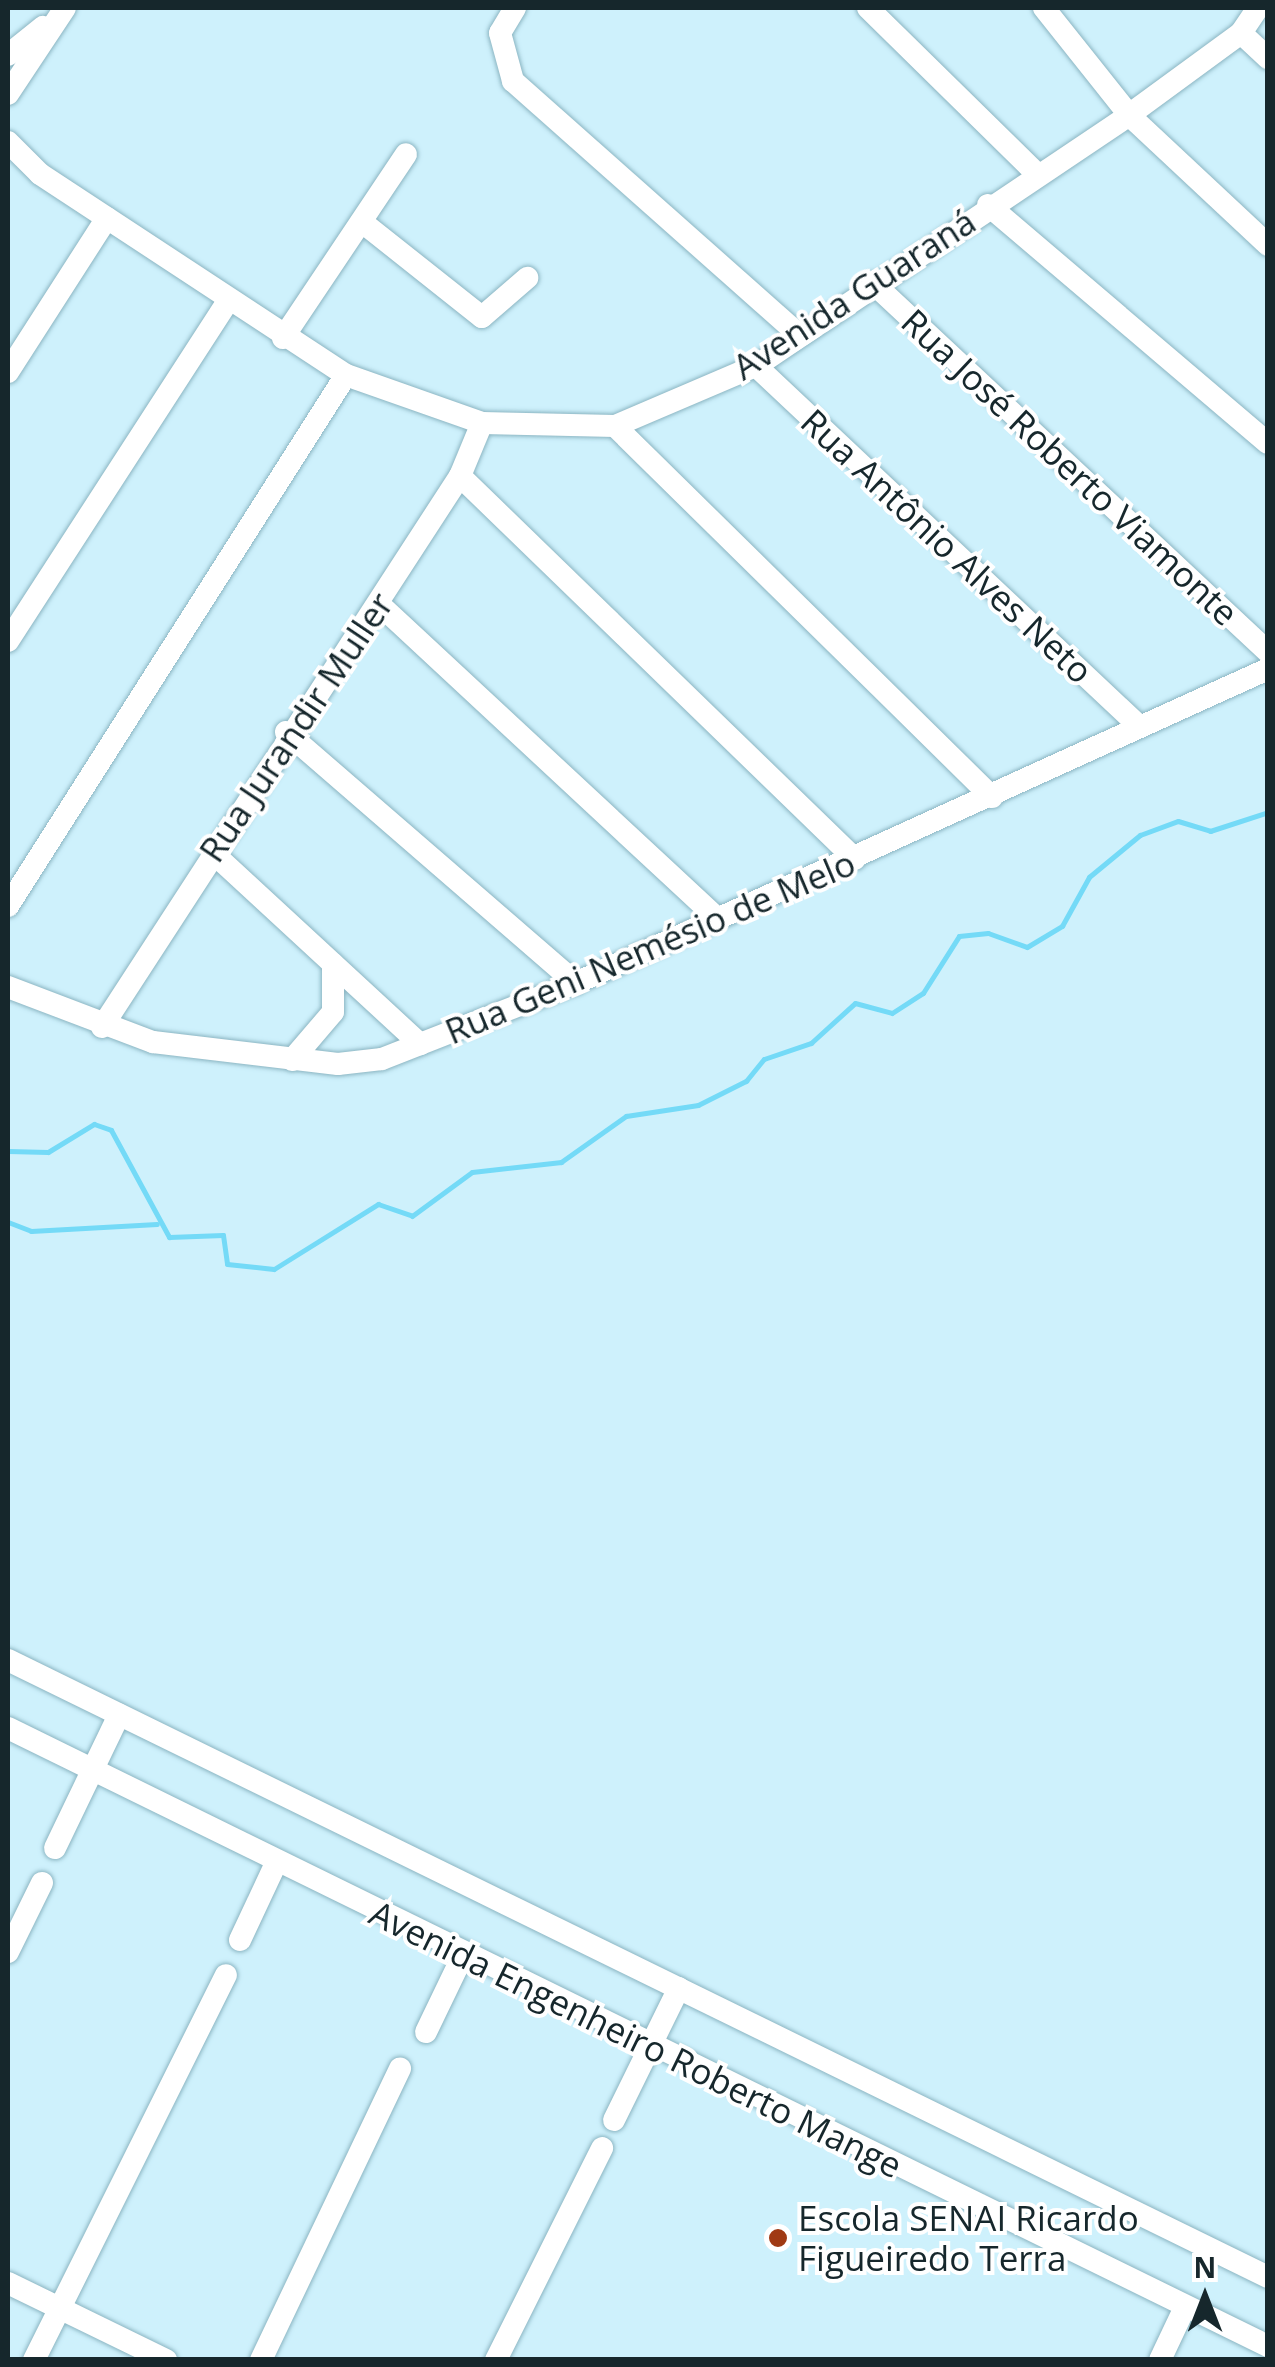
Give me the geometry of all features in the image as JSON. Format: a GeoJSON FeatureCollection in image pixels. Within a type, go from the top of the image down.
{"type":"FeatureCollection","features":[{"type":"Feature","properties":{"kind":"street"},"geometry":{"type":"LineString","coordinates":[[8,55],[64,8]]}},
{"type":"Feature","properties":{"kind":"street"},"geometry":{"type":"LineString","coordinates":[[8,94],[64,8]]}},
{"type":"Feature","properties":{"kind":"street"},"geometry":{"type":"LineString","coordinates":[[515,8],[500,34],[513,80],[799,335]]}},
{"type":"Feature","properties":{"kind":"street"},"geometry":{"type":"LineString","coordinates":[[868,8],[1036,173]]}},
{"type":"Feature","properties":{"kind":"street"},"geometry":{"type":"LineString","coordinates":[[1044,8],[1128,115],[1268,245]]}},
{"type":"Feature","properties":{"kind":"street","name":"Avenida Guaraná"},"geometry":{"type":"LineString","coordinates":[[8,142],[40,174],[283,338],[346,375],[482,423],[614,426],[756,366],[988,204],[1128,115],[1241,33],[1258,8]]}},
{"type":"Feature","properties":{"kind":"street"},"geometry":{"type":"LineString","coordinates":[[1241,33],[1268,58]]}},
{"type":"Feature","properties":{"kind":"street"},"geometry":{"type":"LineString","coordinates":[[283,338],[406,154]]}},
{"type":"Feature","properties":{"kind":"street","name":"Avenida Guaraná"},"geometry":{"type":"LineString","coordinates":[[8,167],[40,174]]}},
{"type":"Feature","properties":{"kind":"street"},"geometry":{"type":"LineString","coordinates":[[988,204],[1268,442]]}},
{"type":"Feature","properties":{"kind":"street"},"geometry":{"type":"LineString","coordinates":[[8,372],[107,218]]}},
{"type":"Feature","properties":{"kind":"street"},"geometry":{"type":"LineString","coordinates":[[362,222],[482,317],[528,278]]}},
{"type":"Feature","properties":{"kind":"street","name":"Rua José Roberto Viamonte"},"geometry":{"type":"LineString","coordinates":[[872,283],[1268,652]]}},
{"type":"Feature","properties":{"kind":"street"},"geometry":{"type":"LineString","coordinates":[[8,641],[228,301]]}},
{"type":"Feature","properties":{"kind":"street","name":"Rua Antônio Alves Neto"},"geometry":{"type":"LineString","coordinates":[[756,366],[1139,726]]}},
{"type":"Feature","properties":{"kind":"street"},"geometry":{"type":"LineString","coordinates":[[8,906],[346,375]]}},
{"type":"Feature","properties":{"kind":"street","name":"Rua Jurandir Muller"},"geometry":{"type":"LineString","coordinates":[[102,1027],[286,732],[379,604],[460,476],[482,423]]}},
{"type":"Feature","properties":{"kind":"street"},"geometry":{"type":"LineString","coordinates":[[614,426],[992,796]]}},
{"type":"Feature","properties":{"kind":"street"},"geometry":{"type":"LineString","coordinates":[[460,476],[855,859]]}},
{"type":"Feature","properties":{"kind":"street"},"geometry":{"type":"LineString","coordinates":[[379,604],[717,918]]}},
{"type":"Feature","properties":{"kind":"street","name":"Rua Geni Nemésio de Melo"},"geometry":{"type":"LineString","coordinates":[[8,987],[102,1027],[292,1060],[360,1063],[420,1044],[576,983],[1268,668]]}},
{"type":"Feature","properties":{"kind":"street"},"geometry":{"type":"LineString","coordinates":[[286,732],[576,983]]}},
{"type":"Feature","properties":{"kind":"street"},"geometry":{"type":"LineString","coordinates":[[213,852],[420,1044]]}},
{"type":"Feature","properties":{"kind":"street"},"geometry":{"type":"LineString","coordinates":[[292,1060],[334,1012],[333,964]]}},
{"type":"Feature","properties":{"kind":"street","name":"Avenida Engenheiro Roberto Mange"},"geometry":{"type":"LineString","coordinates":[[8,1660],[1268,2277]]}},
{"type":"Feature","properties":{"kind":"street"},"geometry":{"type":"LineString","coordinates":[[56,1848],[119,1714]]}},
{"type":"Feature","properties":{"kind":"street","name":"Avenida Engenheiro Roberto Mange"},"geometry":{"type":"LineString","coordinates":[[8,1728],[463,1955],[1268,2346]]}},
{"type":"Feature","properties":{"kind":"street"},"geometry":{"type":"LineString","coordinates":[[240,1940],[276,1863]]}},
{"type":"Feature","properties":{"kind":"street"},"geometry":{"type":"LineString","coordinates":[[8,1952],[42,1882]]}},
{"type":"Feature","properties":{"kind":"street"},"geometry":{"type":"LineString","coordinates":[[426,2032],[463,1955]]}},
{"type":"Feature","properties":{"kind":"street"},"geometry":{"type":"LineString","coordinates":[[34,2360],[226,1975]]}},
{"type":"Feature","properties":{"kind":"street"},"geometry":{"type":"LineString","coordinates":[[614,2120],[679,1988]]}},
{"type":"Feature","properties":{"kind":"street"},"geometry":{"type":"LineString","coordinates":[[260,2360],[400,2068]]}},
{"type":"Feature","properties":{"kind":"street"},"geometry":{"type":"LineString","coordinates":[[496,2360],[602,2148]]}},
{"type":"Feature","properties":{"kind":"street"},"geometry":{"type":"LineString","coordinates":[[8,2282],[166,2360]]}},
{"type":"Feature","properties":{"kind":"street"},"geometry":{"type":"LineString","coordinates":[[1160,2360],[1185,2306]]}},
{"type":"Feature","properties":{"kind":"waterway"},"geometry":{"type":"LineString","coordinates":[[8,1151],[48,1152],[94,1124],[111,1130],[169,1237],[223,1235],[227,1264],[274,1269],[378,1204],[412,1216],[472,1172],[561,1162],[626,1116],[698,1105],[746,1081],[764,1059],[811,1043],[855,1003],[892,1013],[923,993],[959,936],[988,933],[1027,947],[1062,926],[1089,877],[1140,835],[1178,821],[1210,831],[1268,812]]}},
{"type":"Feature","properties":{"kind":"waterway"},"geometry":{"type":"LineString","coordinates":[[8,1222],[31,1231],[157,1224]]}},
{"type":"Feature","properties":{"kind":"place","name":"Escola SENAI Ricardo Figueiredo Terra"},"geometry":{"type":"Point","coordinates":[778,2238]}}]}
